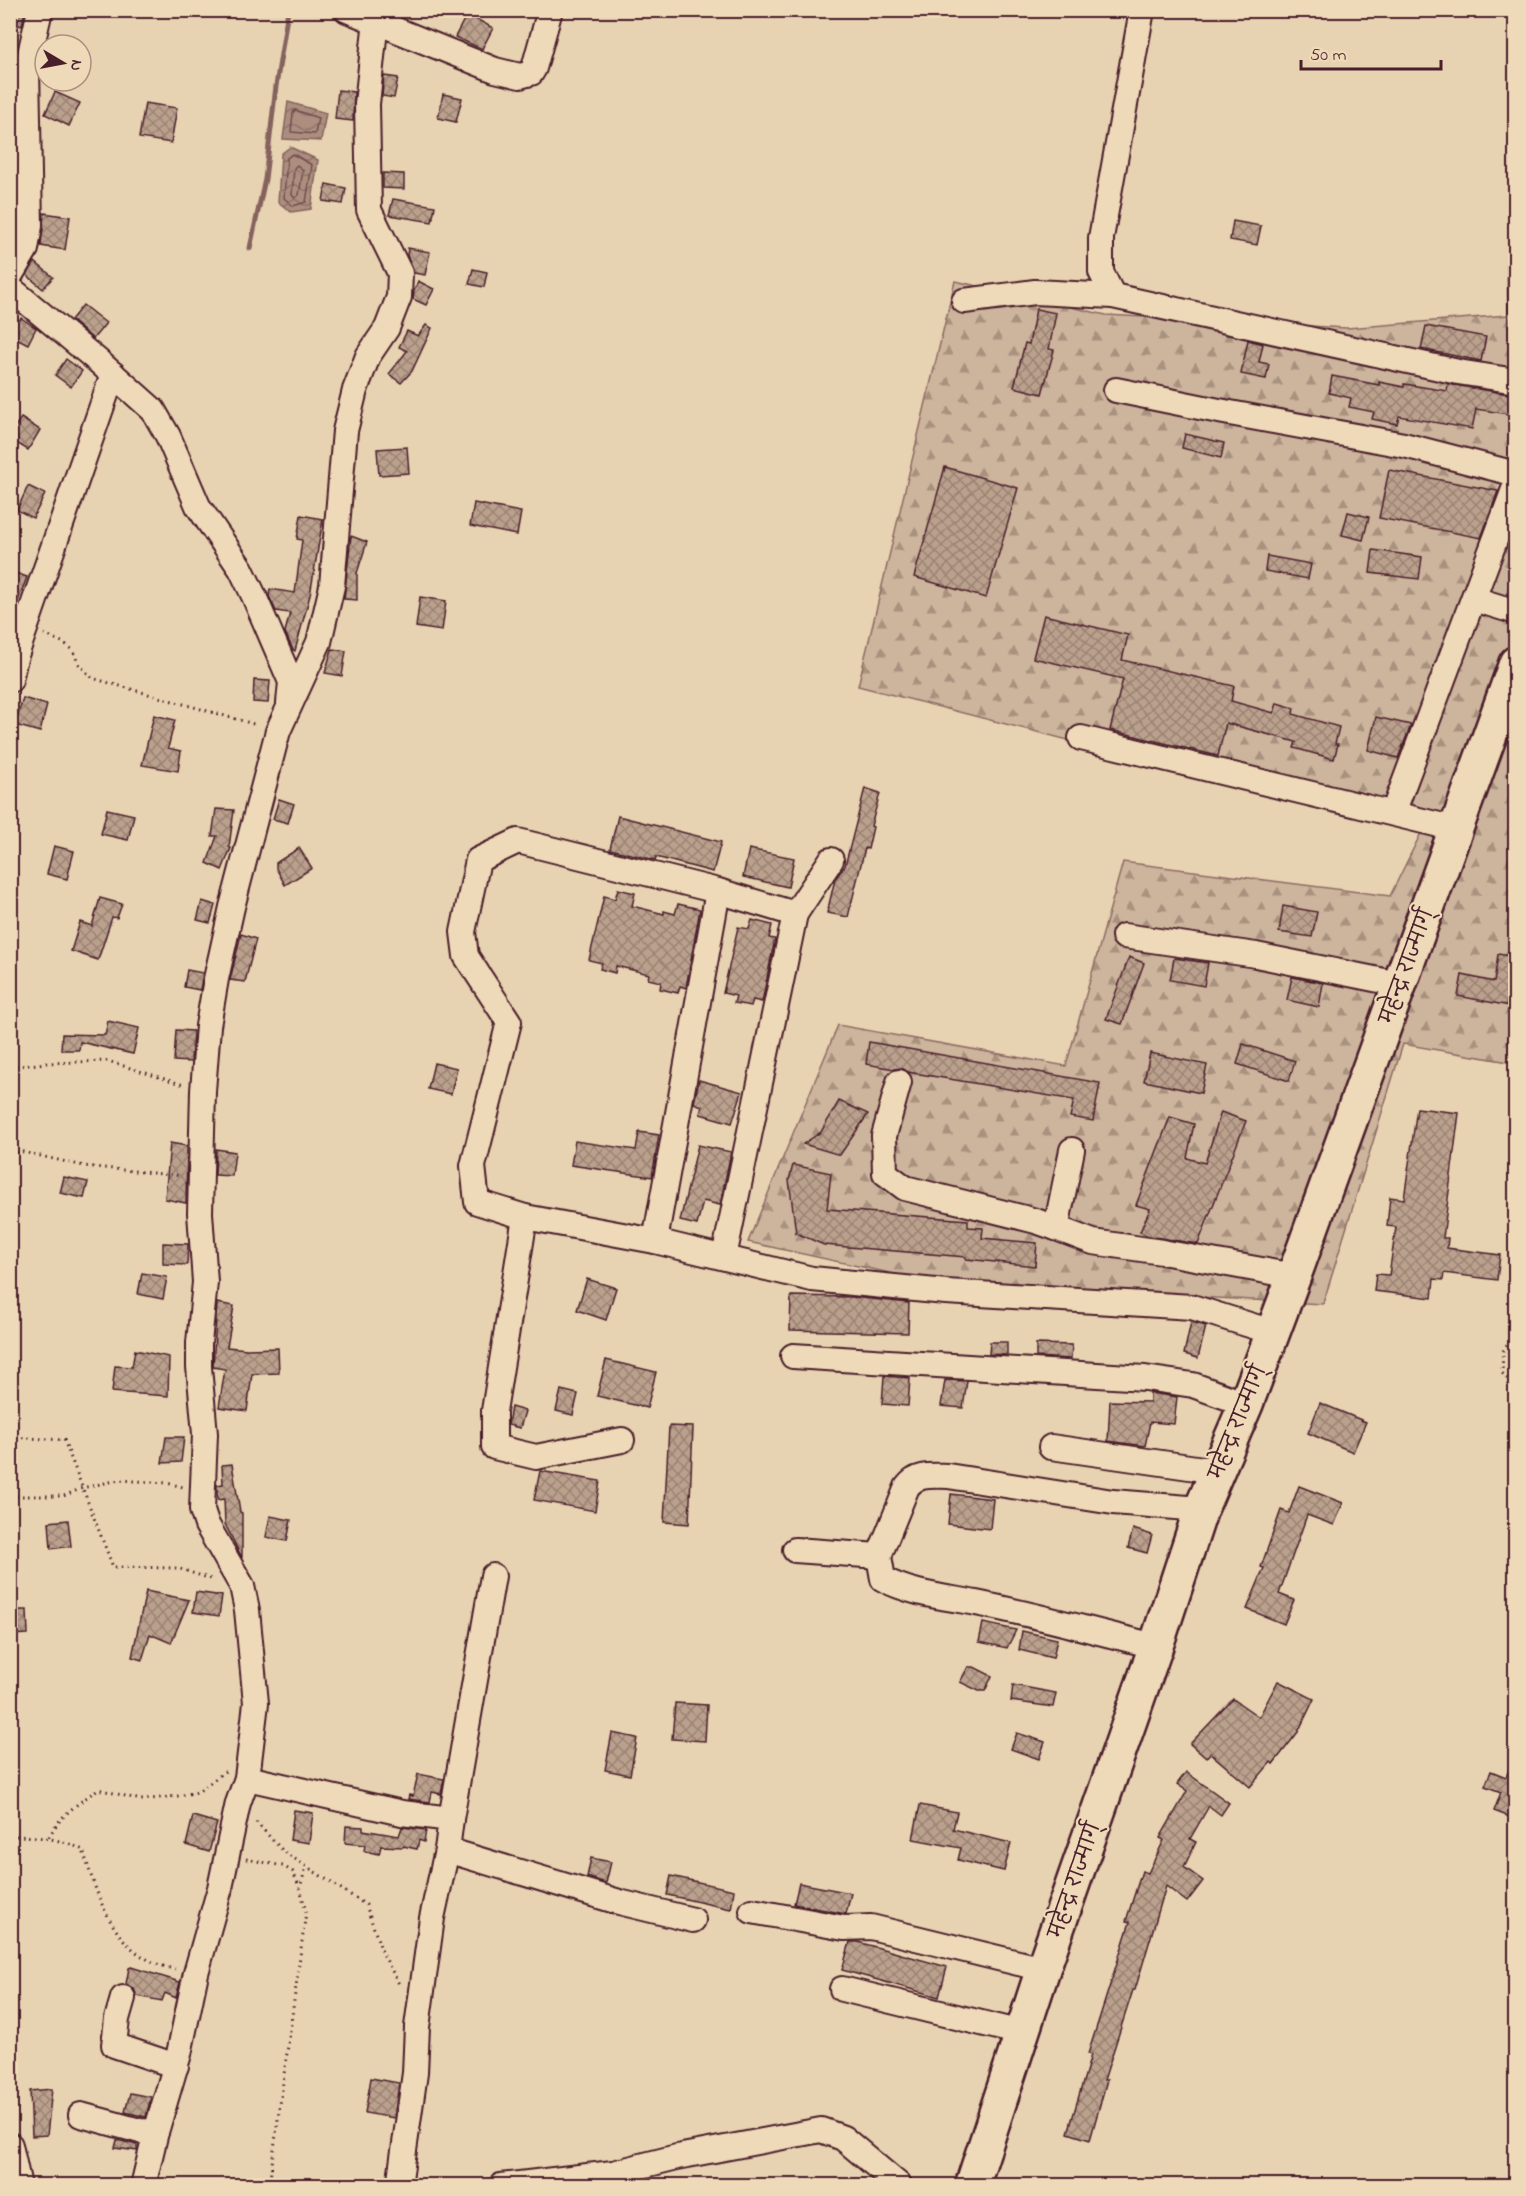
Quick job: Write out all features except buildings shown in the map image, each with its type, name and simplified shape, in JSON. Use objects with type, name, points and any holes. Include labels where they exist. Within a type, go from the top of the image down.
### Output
[{"type":"highway","name":"महेन्द्र राज्मार्ग्","points":[[972,2186],[1043,1969],[1156,1646],[1201,1509],[1246,1404],[1294,1276],[1515,663]]},
{"type":"street","points":[[10,276],[26,249],[30,226],[27,68],[40,10]]},
{"type":"street","points":[[347,10],[376,15],[456,55],[495,70],[520,76],[531,73],[534,68],[550,10]]},
{"type":"street","points":[[1113,296],[1101,272],[1101,238],[1142,10]]},
{"type":"street","points":[[143,2186],[176,2066],[196,1973],[220,1888],[238,1803],[247,1778],[256,1703],[243,1586],[207,1525],[202,1510],[206,1434],[199,1367],[205,1282],[200,1213],[203,1091],[208,1026],[216,979],[278,731],[319,642],[332,586],[345,431],[355,390],[368,356],[387,328],[399,297],[400,273],[369,210],[367,104],[376,15]]},
{"type":"street","points":[[10,288],[153,410],[168,436],[198,506],[241,569],[291,682],[288,708]]},
{"type":"street","points":[[964,301],[1035,292],[1113,296],[1458,372],[1515,381]]},
{"type":"street","points":[[10,680],[15,658],[113,375]]},
{"type":"street","points":[[1116,390],[1404,445],[1515,474]]},
{"type":"street","points":[[1393,813],[1515,484]]},
{"type":"street","points":[[1474,599],[1515,612]]},
{"type":"street","points":[[1082,738],[1456,829]]},
{"type":"street","points":[[795,914],[718,891],[518,841],[478,860],[463,932],[466,956],[510,1022],[473,1167],[477,1202],[525,1217],[655,1241],[812,1279],[946,1292],[1192,1307],[1272,1332]]},
{"type":"street","points":[[724,1257],[795,914],[831,860]]},
{"type":"street","points":[[655,1241],[718,891]]},
{"type":"street","points":[[1124,936],[1257,955],[1399,984]]},
{"type":"street","points":[[899,1082],[884,1136],[885,1173],[904,1188],[1036,1221],[1093,1242],[1294,1276]]},
{"type":"street","points":[[1056,1228],[1072,1150]]},
{"type":"street","points":[[525,1217],[494,1411],[494,1447],[536,1457],[622,1440]]},
{"type":"street","points":[[793,1356],[1145,1378],[1193,1385],[1246,1404]]},
{"type":"street","points":[[1051,1447],[1217,1471]]},
{"type":"street","points":[[1156,1646],[893,1584],[883,1579],[879,1556],[907,1487],[911,1481],[924,1476],[948,1476],[1113,1502],[1201,1509]]},
{"type":"street","points":[[795,1550],[879,1556]]},
{"type":"street","points":[[399,2186],[415,2073],[417,2027],[432,1918],[447,1850],[493,1576]]},
{"type":"street","points":[[247,1778],[402,1813],[451,1819]]},
{"type":"street","points":[[447,1850],[619,1902],[693,1920]]},
{"type":"street","points":[[752,1911],[844,1928],[871,1927],[1043,1969]]},
{"type":"street","points":[[842,1989],[1022,2033]]},
{"type":"street","points":[[123,1998],[117,2019],[114,2044],[176,2066]]},
{"type":"street","points":[[81,2115],[140,2131],[156,2132]]},
{"type":"street","points":[[501,2186],[613,2173],[677,2157],[821,2130],[843,2138],[900,2186]]},
{"type":"street","points":[[10,2145],[19,2186]]},
{"type":"path","points":[[27,624],[73,650],[78,663],[92,678],[278,731]]},
{"type":"path","points":[[10,1067],[108,1061],[203,1091]]},
{"type":"path","points":[[10,1153],[23,1152],[84,1166],[201,1178]]},
{"type":"path","points":[[1515,1329],[1503,1351],[1502,1373],[1515,1388]]},
{"type":"path","points":[[10,1437],[64,1440],[113,1567],[177,1568],[221,1582]]},
{"type":"path","points":[[10,1496],[64,1496],[82,1488],[119,1480],[167,1483],[202,1492]]},
{"type":"path","points":[[49,1838],[63,1815],[98,1789],[141,1800],[198,1792],[238,1761],[250,1748]]},
{"type":"path","points":[[238,1803],[284,1852],[366,1905],[382,1952],[406,1998],[421,2002]]},
{"type":"path","points":[[10,1836],[49,1838],[69,1843],[83,1850],[96,1890],[126,1945],[144,1959],[164,1967],[196,1973]]},
{"type":"path","points":[[228,1847],[243,1858],[283,1866],[293,1872],[306,1912],[269,2186]]},
{"type":"path","points":[[300,1888],[306,1867]]},
{"type":"green space","points":[[1515,258],[1515,1063],[1403,1044],[1323,1304],[931,1282],[748,1242],[838,1025],[1066,1066],[1123,862],[1390,896],[1422,831],[858,686],[955,281],[1106,315],[1347,328],[1508,315],[1507,263]]},
{"type":"water","points":[[288,102],[326,113],[321,141],[283,139]]},
{"type":"water","points":[[290,147],[318,160],[311,209],[291,212],[278,202],[281,154]]},
{"type":"waterway","points":[[250,248],[265,179],[288,10]]}]
